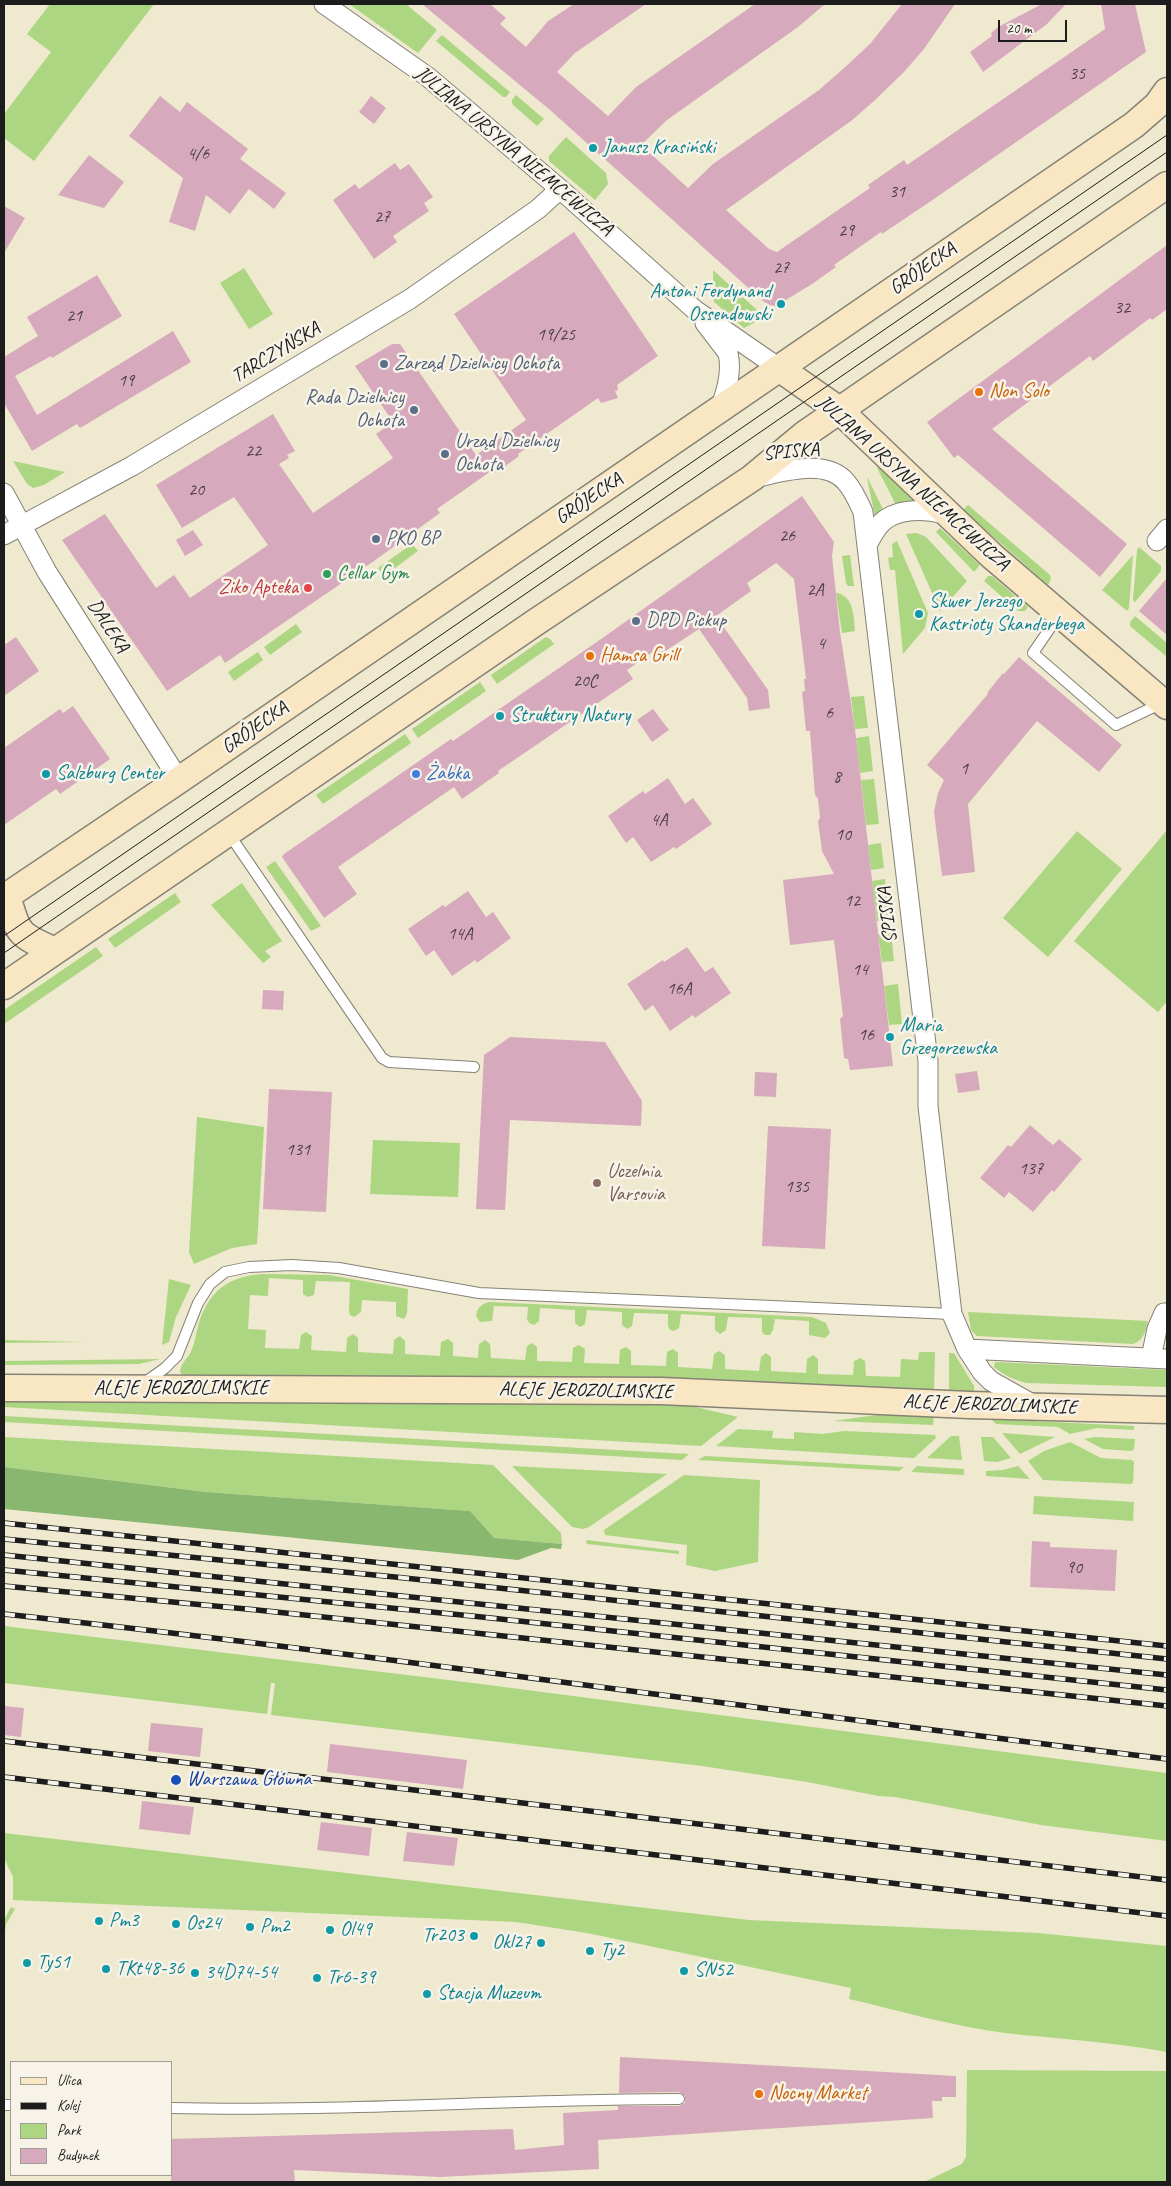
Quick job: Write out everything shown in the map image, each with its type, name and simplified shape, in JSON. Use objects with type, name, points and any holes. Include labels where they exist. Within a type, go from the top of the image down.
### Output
[{"type":"main road","name":"GRÓJECKA","points":[[6,897],[1134,125],[1157,105],[1167,90]]},
{"type":"main road","points":[[4,986],[229,834],[527,628],[752,478],[805,434],[1167,185]]},
{"type":"main road","name":"JULIANA URSYNA NIEMCEWICZA","points":[[779,368],[839,410],[992,556],[1165,704]]},
{"type":"main road","points":[[6,897],[16,927],[26,938],[55,951]]},
{"type":"main road","name":"ALEJE JEROZOLIMSKIE","points":[[4,1388],[661,1391],[1038,1407],[1167,1410]]},
{"type":"street","name":"JULIANA URSYNA NIEMCEWICZA","points":[[324,4],[428,77],[560,189],[696,310],[779,368]]},
{"type":"street","name":"TARCZYŃSKA","points":[[4,535],[104,479],[132,466],[410,299],[538,209],[560,189]]},
{"type":"street","name":"JULIANA URSYNA NIEMCEWICZA","points":[[696,310],[728,353],[729,374],[720,408]]},
{"type":"street","name":"SPISKA","points":[[752,478],[810,469],[833,472],[845,480],[855,494],[863,512],[928,1061],[928,1106],[952,1314],[966,1349],[991,1381],[1038,1407]]},
{"type":"street","name":"DALEKA","points":[[4,493],[47,572],[179,780]]},
{"type":"street","points":[[867,545],[878,527],[892,516],[906,512],[926,510],[949,515]]},
{"type":"street","points":[[966,1349],[1159,1358],[1160,1320],[1164,1313],[1167,1313]]},
{"type":"lane","points":[[1059,614],[1032,653],[1116,725],[1165,704]]},
{"type":"lane","points":[[229,834],[376,1052],[382,1058],[389,1062],[474,1067]]},
{"type":"lane","points":[[136,1389],[165,1368],[177,1356],[204,1292],[216,1279],[235,1269],[270,1265],[339,1268],[471,1292],[952,1314]]},
{"type":"lane","points":[[172,2108],[236,2110],[595,2099],[679,2099]]},
{"type":"green space","points":[[50,4],[154,4],[34,161],[4,138],[4,114],[51,52],[27,34]]},
{"type":"green space","points":[[349,4],[406,4],[437,30],[418,53]]},
{"type":"green space","points":[[442,35],[510,92],[506,97],[503,97],[436,41]]},
{"type":"green space","points":[[516,95],[544,119],[537,126],[512,104],[512,100]]},
{"type":"green space","points":[[566,137],[606,173],[608,184],[595,200],[549,161],[549,156]]},
{"type":"green space","points":[[244,268],[273,314],[249,329],[220,283]]},
{"type":"green space","points":[[713,270],[757,310],[754,323],[744,328],[714,302]]},
{"type":"green space","points":[[13,461],[65,472],[44,485],[33,488],[27,484]]},
{"type":"green space","points":[[879,466],[914,502],[896,505],[877,468]]},
{"type":"green space","points":[[867,478],[884,511],[875,517]]},
{"type":"green space","points":[[968,505],[1050,575],[1051,579],[1048,585],[963,510]]},
{"type":"green space","points":[[940,528],[980,565],[974,572],[936,532]]},
{"type":"green space","points":[[917,533],[926,537],[967,581],[940,611],[906,534]]},
{"type":"green space","points":[[897,541],[928,613],[925,628],[903,654],[895,570],[890,570],[888,558],[893,557],[892,544]]},
{"type":"green space","points":[[412,544],[418,551],[384,576],[378,568]]},
{"type":"green space","points":[[1139,547],[1161,566],[1161,571],[1135,602],[1133,600],[1137,550]]},
{"type":"green space","points":[[850,555],[854,586],[848,586],[846,583],[842,556]]},
{"type":"green space","points":[[1133,555],[1129,608],[1127,611],[1102,590]]},
{"type":"green space","points":[[988,576],[992,576],[1028,607],[1025,611],[1018,611],[984,581]]},
{"type":"green space","points":[[836,593],[842,595],[850,602],[855,631],[842,633]]},
{"type":"green space","points":[[1135,616],[1167,643],[1167,657],[1130,626],[1130,622]]},
{"type":"green space","points":[[296,624],[302,632],[270,655],[264,647]]},
{"type":"green space","points":[[546,637],[554,644],[497,684],[491,675]]},
{"type":"green space","points":[[258,652],[263,660],[234,681],[228,672]]},
{"type":"green space","points":[[480,682],[486,691],[418,738],[412,729]]},
{"type":"green space","points":[[864,696],[868,728],[855,729],[851,697]]},
{"type":"green space","points":[[405,734],[411,743],[323,804],[316,795]]},
{"type":"green space","points":[[869,736],[873,771],[860,773],[856,738]]},
{"type":"green space","points":[[874,779],[879,824],[866,825],[861,780]]},
{"type":"green space","points":[[1167,830],[1167,1001],[1158,1012],[1074,941]]},
{"type":"green space","points":[[1077,831],[1122,869],[1048,957],[1003,918]]},
{"type":"green space","points":[[881,843],[884,868],[871,870],[868,845]]},
{"type":"green space","points":[[275,861],[321,926],[311,931],[266,867]]},
{"type":"green space","points":[[885,879],[889,919],[877,921],[872,881]]},
{"type":"green space","points":[[242,883],[282,941],[265,951],[271,957],[263,963],[211,905]]},
{"type":"green space","points":[[175,893],[181,902],[115,948],[108,939]]},
{"type":"green space","points":[[891,933],[894,961],[882,962],[878,934]]},
{"type":"green space","points":[[96,947],[103,956],[4,1024],[4,1010]]},
{"type":"green space","points":[[898,984],[902,1024],[889,1025],[884,986]]},
{"type":"green space","points":[[197,1117],[264,1127],[257,1244],[232,1248],[194,1264],[189,1252]]},
{"type":"green space","points":[[373,1140],[460,1143],[458,1197],[370,1194]]},
{"type":"green space","points":[[251,1275],[329,1275],[408,1289],[407,1314],[404,1319],[396,1316],[396,1302],[362,1300],[361,1312],[354,1317],[350,1315],[349,1311],[350,1282],[316,1281],[314,1295],[308,1297],[303,1294],[303,1280],[269,1278],[268,1296],[250,1295],[248,1329],[266,1330],[265,1348],[299,1349],[301,1335],[306,1332],[312,1336],[311,1350],[346,1352],[347,1338],[353,1334],[358,1338],[358,1352],[393,1354],[394,1340],[400,1336],[405,1341],[405,1354],[440,1356],[441,1342],[448,1339],[453,1343],[453,1356],[478,1358],[479,1344],[485,1340],[490,1344],[491,1358],[525,1360],[527,1346],[532,1343],[537,1347],[537,1361],[572,1362],[573,1348],[579,1345],[585,1349],[584,1363],[619,1364],[620,1350],[626,1347],[631,1351],[631,1365],[666,1366],[667,1352],[673,1349],[678,1353],[678,1367],[712,1369],[714,1354],[719,1351],[725,1355],[725,1369],[759,1371],[761,1357],[766,1353],[771,1357],[771,1371],[806,1373],[807,1359],[813,1355],[818,1359],[818,1374],[853,1375],[854,1361],[860,1358],[865,1361],[866,1376],[900,1377],[901,1359],[918,1360],[919,1352],[935,1352],[934,1390],[670,1378],[183,1376],[180,1372],[181,1366],[191,1352],[207,1303],[221,1288],[230,1282]]},
{"type":"green space","points":[[169,1279],[191,1285],[176,1317],[169,1342],[162,1345]]},
{"type":"green space","points":[[490,1302],[812,1317],[826,1323],[830,1333],[825,1338],[809,1335],[809,1321],[775,1319],[770,1335],[765,1335],[762,1332],[762,1318],[728,1317],[726,1330],[720,1334],[715,1330],[715,1316],[681,1314],[679,1328],[674,1331],[670,1330],[668,1326],[668,1314],[634,1313],[632,1326],[627,1329],[622,1325],[622,1312],[587,1310],[585,1324],[580,1327],[575,1323],[575,1310],[540,1308],[539,1321],[534,1325],[529,1323],[527,1319],[528,1307],[494,1306],[492,1321],[480,1322],[476,1316],[477,1311],[482,1305]]},
{"type":"green space","points":[[968,1312],[1148,1321],[1142,1338],[1133,1344],[977,1336],[971,1330]]},
{"type":"green space","points":[[4,1340],[84,1342],[4,1343]]},
{"type":"green space","points":[[949,1353],[954,1353],[974,1386],[974,1392],[949,1391]]},
{"type":"green space","points":[[160,1359],[139,1364],[4,1365],[4,1361]]},
{"type":"green space","points":[[995,1362],[1167,1370],[1167,1387],[1026,1383],[1013,1379],[1001,1372],[994,1367]]},
{"type":"green space","points":[[4,1400],[683,1404],[738,1417],[701,1446],[4,1407]]},
{"type":"green space","points":[[891,1413],[934,1415],[933,1425],[833,1421]]},
{"type":"green space","points":[[4,1416],[689,1454],[682,1460],[4,1422]]},
{"type":"green space","points":[[991,1419],[1134,1426],[1134,1430],[1097,1428],[1070,1434],[1058,1427],[996,1424]]},
{"type":"green space","points":[[738,1429],[773,1431],[772,1438],[794,1439],[794,1432],[823,1434],[844,1431],[935,1435],[936,1438],[914,1458],[716,1446]]},
{"type":"green space","points":[[1002,1433],[1055,1437],[1020,1454]]},
{"type":"green space","points":[[951,1436],[959,1436],[962,1460],[927,1458]]},
{"type":"green space","points":[[4,1437],[493,1465],[561,1533],[562,1544],[493,1538],[470,1511],[206,1492],[4,1467]]},
{"type":"green space","points":[[981,1437],[993,1437],[1011,1458],[997,1462],[984,1461]]},
{"type":"green space","points":[[1095,1437],[1135,1439],[1134,1449],[1132,1451],[1103,1449],[1084,1439]]},
{"type":"green space","points":[[1070,1442],[1101,1458],[1132,1460],[1134,1462],[1133,1482],[1131,1484],[1043,1480],[1028,1461],[1044,1451]]},
{"type":"green space","points":[[705,1456],[904,1467],[899,1471],[698,1460]]},
{"type":"green space","points":[[512,1466],[667,1474],[589,1527],[583,1529],[572,1527]]},
{"type":"green space","points":[[917,1466],[964,1469],[964,1475],[911,1472]]},
{"type":"green space","points":[[1018,1466],[1030,1479],[986,1476],[986,1471],[1003,1470]]},
{"type":"green space","points":[[4,1467],[206,1492],[470,1511],[494,1538],[562,1544],[561,1549],[551,1548],[518,1560],[4,1509]]},
{"type":"green space","points":[[684,1475],[760,1480],[758,1562],[715,1571],[686,1565],[687,1545],[605,1535],[604,1530]]},
{"type":"green space","points":[[1034,1496],[1134,1502],[1133,1521],[1033,1514]]},
{"type":"green space","points":[[586,1540],[679,1551],[679,1554],[587,1544]]},
{"type":"green space","points":[[4,1626],[473,1683],[1167,1773],[1167,1841],[1041,1825],[895,1797],[879,1796],[807,1782],[702,1766],[271,1715],[275,1683],[271,1683],[267,1714],[4,1683]]},
{"type":"green space","points":[[4,1833],[749,1920],[1038,1933],[1167,1946],[1167,2052],[1106,2043],[1005,2033],[966,2026],[849,1999],[851,1988],[587,1933],[516,1922],[13,1900],[13,1877],[4,1858]]},
{"type":"green space","points":[[11,1907],[15,1909],[6,1924],[4,1940],[4,1920]]},
{"type":"green space","points":[[967,2070],[1167,2071],[1167,2182],[924,2182],[962,2164],[966,2157]]},
{"type":"building","points":[[422,4],[490,4],[506,18],[500,24],[526,47],[548,21],[574,4],[646,4],[575,53],[557,72],[608,116],[636,87],[755,4],[825,4],[798,27],[667,120],[641,145],[688,188],[713,164],[819,90],[870,44],[902,4],[955,4],[924,49],[904,72],[874,101],[851,121],[726,210],[769,249],[777,252],[870,188],[868,185],[904,160],[907,165],[1105,29],[1101,4],[1135,4],[1146,52],[934,199],[882,234],[881,232],[834,265],[836,267],[812,284],[776,306],[769,305],[763,301],[550,110]]},
{"type":"building","points":[[1042,4],[1066,4],[1047,24],[983,72],[970,52],[992,36],[991,33],[998,27]]},
{"type":"building","points":[[160,96],[180,112],[187,102],[248,149],[240,159],[286,193],[274,209],[249,189],[230,214],[206,195],[195,231],[169,222],[183,178],[129,136]]},
{"type":"building","points":[[371,96],[386,108],[374,124],[359,112]]},
{"type":"building","points":[[89,155],[124,182],[104,208],[58,195]]},
{"type":"building","points":[[395,163],[400,170],[409,164],[433,197],[424,203],[429,211],[393,236],[397,242],[374,259],[333,200],[355,184],[359,189]]},
{"type":"building","points":[[4,206],[25,218],[4,253]]},
{"type":"building","points":[[574,232],[658,356],[617,385],[618,390],[615,391],[618,398],[601,403],[598,398],[518,454],[519,456],[496,473],[494,469],[437,509],[440,513],[374,561],[225,663],[220,655],[167,691],[62,540],[105,514],[156,588],[174,575],[190,598],[268,545],[234,497],[182,528],[156,485],[273,414],[295,451],[287,455],[289,458],[279,464],[313,513],[393,458],[376,434],[393,422],[355,366],[392,344],[400,344],[476,455],[526,420],[454,314]]},
{"type":"building","points":[[1167,245],[1167,309],[1152,320],[1150,318],[1093,361],[1090,356],[992,429],[1127,544],[1100,577],[958,455],[954,458],[927,422]]},
{"type":"building","points":[[97,275],[122,316],[52,358],[51,356],[15,376],[37,415],[173,331],[191,362],[80,428],[77,424],[32,451],[4,403],[4,357],[38,336],[27,317]]},
{"type":"building","points":[[802,496],[834,542],[832,556],[840,632],[855,729],[893,1066],[850,1070],[848,1059],[844,1058],[840,1019],[843,1016],[834,940],[790,945],[783,880],[834,874],[822,851],[810,731],[806,731],[802,692],[805,691],[804,679],[806,679],[794,579],[776,563],[747,583],[751,591],[716,616],[768,690],[770,708],[749,711],[747,698],[699,629],[658,656],[654,651],[627,670],[633,679],[498,771],[499,773],[462,799],[454,787],[338,867],[357,894],[324,918],[282,857],[284,854],[604,637]]},
{"type":"building","points":[[193,530],[203,545],[185,556],[176,540]]},
{"type":"building","points":[[1167,578],[1167,635],[1139,611]]},
{"type":"building","points":[[16,637],[39,671],[4,696],[4,645]]},
{"type":"building","points":[[1019,657],[1122,745],[1099,772],[1037,721],[968,804],[975,872],[942,876],[934,812],[938,793],[944,780],[927,765],[988,694],[1003,673]]},
{"type":"building","name":"Salzburg Center","points":[[73,706],[110,759],[60,794],[56,789],[4,825],[4,748],[60,709],[63,713]]},
{"type":"building","points":[[653,709],[669,730],[652,742],[637,720]]},
{"type":"building","points":[[668,778],[685,804],[693,798],[712,824],[676,849],[674,847],[651,862],[633,837],[626,843],[608,816],[643,791],[645,794]]},
{"type":"building","points":[[468,891],[486,917],[493,912],[511,938],[477,963],[475,960],[452,976],[434,950],[426,956],[408,929],[443,905],[445,907]]},
{"type":"building","points":[[687,947],[705,972],[713,967],[731,993],[695,1018],[693,1015],[670,1031],[653,1005],[645,1011],[627,984],[663,960],[664,962]]},
{"type":"building","points":[[263,990],[284,991],[283,1010],[262,1009]]},
{"type":"building","points":[[510,1037],[605,1042],[642,1101],[641,1126],[510,1120],[505,1210],[476,1209],[484,1055]]},
{"type":"building","points":[[977,1071],[980,1090],[958,1093],[955,1074]]},
{"type":"building","points":[[755,1072],[777,1073],[776,1097],[754,1096]]},
{"type":"building","points":[[269,1089],[332,1092],[326,1212],[263,1209]]},
{"type":"building","points":[[1030,1125],[1053,1145],[1059,1139],[1082,1159],[1054,1192],[1052,1190],[1033,1212],[1009,1192],[1004,1198],[980,1178],[1008,1145],[1011,1147]]},
{"type":"building","points":[[768,1126],[831,1129],[825,1249],[762,1246]]},
{"type":"building","points":[[1032,1541],[1050,1542],[1050,1547],[1117,1550],[1115,1591],[1030,1587]]},
{"type":"building","points":[[4,1706],[24,1708],[21,1737],[4,1735]]},
{"type":"building","points":[[151,1723],[203,1728],[200,1757],[148,1751]]},
{"type":"building","points":[[330,1744],[467,1760],[463,1789],[327,1772]]},
{"type":"building","points":[[142,1801],[194,1807],[190,1835],[139,1829]]},
{"type":"building","points":[[321,1822],[372,1828],[369,1856],[317,1850]]},
{"type":"building","points":[[407,1832],[458,1838],[454,1866],[403,1861]]},
{"type":"building","points":[[620,2057],[956,2076],[956,2097],[942,2097],[942,2101],[932,2101],[933,2118],[598,2140],[599,2169],[440,2177],[294,2170],[295,2182],[171,2182],[172,2139],[513,2129],[515,2150],[564,2145],[563,2113],[618,2110],[618,2106],[679,2106],[685,2103],[685,2096],[679,2092],[619,2093]]},
{"type":"tram line","points":[[4,936],[1167,135]]},
{"type":"tram line","points":[[4,953],[1167,152]]},
{"type":"railway","points":[[4,1523],[1167,1646]]},
{"type":"railway","points":[[4,1539],[395,1577],[1167,1659]]},
{"type":"railway","points":[[4,1555],[1167,1675]]},
{"type":"railway","points":[[4,1570],[472,1616],[1167,1690]]},
{"type":"railway","points":[[4,1586],[257,1610],[1167,1706]]},
{"type":"railway","points":[[4,1614],[440,1666],[1167,1759]]},
{"type":"railway","points":[[4,1741],[1167,1880]]},
{"type":"railway","points":[[4,1777],[1167,1916]]},
{"type":"place","name":"Janusz Krasiński","points":[[593,148]]},
{"type":"place","name":"Antoni Ferdynand Ossendowski","points":[[781,304]]},
{"type":"place","name":"Zarząd Dzielnicy Ochota","points":[[384,364]]},
{"type":"place","name":"Non Solo","points":[[979,392]]},
{"type":"place","name":"Rada Dzielnicy Ochota","points":[[414,410]]},
{"type":"place","name":"Urząd Dzielnicy Ochota","points":[[445,454]]},
{"type":"place","name":"PKO BP","points":[[376,539]]},
{"type":"place","name":"Cellar Gym","points":[[327,574]]},
{"type":"place","name":"Ziko Apteka","points":[[308,588]]},
{"type":"place","name":"Skwer Jerzego Kastrioty Skanderbega","points":[[919,614]]},
{"type":"place","name":"DPD Pickup","points":[[636,621]]},
{"type":"place","name":"Hamsa Grill","points":[[590,656]]},
{"type":"place","name":"Struktury Natury","points":[[500,716]]},
{"type":"place","name":"Salzburg Center","points":[[46,774]]},
{"type":"place","name":"Żabka","points":[[416,774]]},
{"type":"place","name":"Maria Grzegorzewska","points":[[890,1037]]},
{"type":"place","name":"Uczelnia Varsovia","points":[[597,1183]]},
{"type":"place","name":"Warszawa Główna","points":[[176,1780]]},
{"type":"place","name":"Pm3","points":[[99,1921]]},
{"type":"place","name":"Os24","points":[[176,1924]]},
{"type":"place","name":"Pm2","points":[[250,1927]]},
{"type":"place","name":"Ol49","points":[[330,1930]]},
{"type":"place","name":"Tr203","points":[[474,1936]]},
{"type":"place","name":"Okl27","points":[[541,1943]]},
{"type":"place","name":"Ty2","points":[[590,1951]]},
{"type":"place","name":"Ty51","points":[[27,1963]]},
{"type":"place","name":"TKt48-36","points":[[106,1969]]},
{"type":"place","name":"SN52","points":[[684,1971]]},
{"type":"place","name":"34D74-54","points":[[195,1973]]},
{"type":"place","name":"Tr6-39","points":[[317,1978]]},
{"type":"place","name":"Stacja Muzeum","points":[[427,1994]]},
{"type":"place","name":"Nocny Market","points":[[759,2094]]}]
